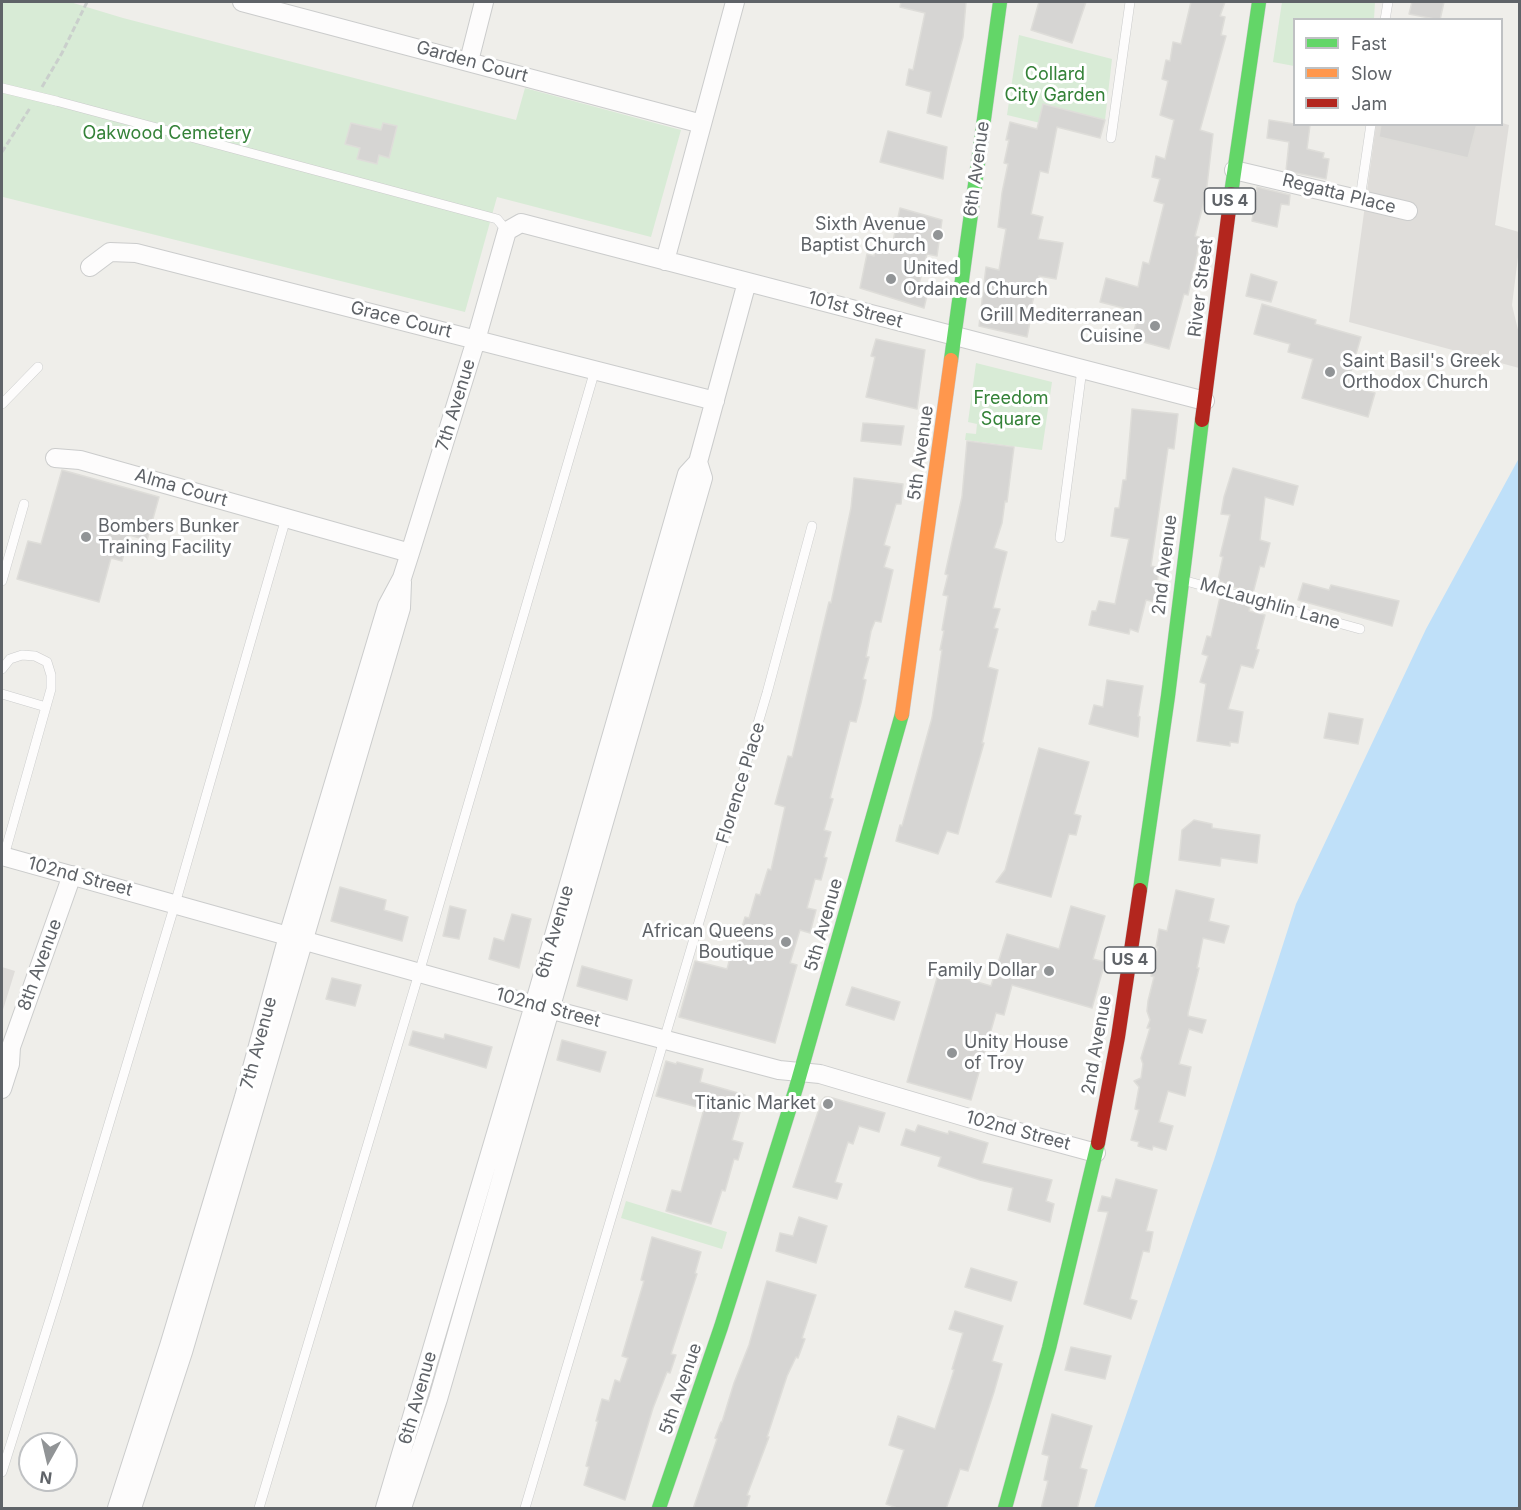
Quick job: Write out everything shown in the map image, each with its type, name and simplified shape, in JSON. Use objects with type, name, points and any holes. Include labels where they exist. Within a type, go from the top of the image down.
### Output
[{"type":"street","name":"Garden Court","points":[[242,2],[702,124]]},
{"type":"street","points":[[469,61],[484,2]]},
{"type":"street","points":[[665,261],[735,2]]},
{"type":"street","name":"6th Avenue","points":[[954,336],[1000,2]]},
{"type":"street","name":"River Street","points":[[1205,401],[1234,170],[1259,2]]},
{"type":"street","name":"Regatta Place","points":[[1234,170],[1408,211]]},
{"type":"street","name":"101st Street","points":[[507,231],[521,223],[1205,401]]},
{"type":"street","name":"7th Avenue","points":[[132,1509],[173,1359],[296,938],[401,608],[402,578],[507,231]]},
{"type":"street","name":"Grace Court","points":[[90,267],[110,252],[136,253],[715,401]]},
{"type":"street","name":"6th Avenue","points":[[402,1509],[410,1457],[541,1007],[687,474],[698,462],[747,282]]},
{"type":"street","name":"5th Avenue","points":[[659,1509],[721,1327],[800,1072],[904,708],[954,336]]},
{"type":"street","name":"2nd Avenue","points":[[1005,1509],[1049,1347],[1096,1153],[1132,948],[1168,696],[1205,401]]},
{"type":"street","name":"Alma Court","points":[[55,458],[80,460],[410,553]]},
{"type":"street","name":"102nd Street","points":[[3,856],[541,1007],[779,1070],[820,1074],[1096,1153]]},
{"type":"street","name":"8th Avenue","points":[[2,1089],[10,1065],[11,1047],[72,875]]},
{"type":"street","name":"7th Avenue","points":[[117,1509],[173,1359]]},
{"type":"street","name":"6th Avenue","points":[[385,1509],[410,1457]]},
{"type":"lane","points":[[1111,138],[1130,2]]},
{"type":"lane","points":[[1385,18],[1388,2]]},
{"type":"lane","points":[[2,88],[56,100],[497,219],[507,231]]},
{"type":"lane","points":[[1360,199],[1371,126]]},
{"type":"lane","points":[[2,404],[38,367]]},
{"type":"lane","points":[[1060,538],[1082,369]]},
{"type":"lane","points":[[259,1509],[595,370]]},
{"type":"lane","points":[[2,581],[24,504]]},
{"type":"lane","points":[[2,1472],[60,1289],[175,904],[286,518]]},
{"type":"lane","name":"Florence Place","points":[[525,1509],[767,693],[812,526]]},
{"type":"lane","name":"McLaughlin Lane","points":[[1181,579],[1360,629]]},
{"type":"lane","points":[[2,669],[10,659],[22,655],[35,656],[47,662],[51,675],[51,689],[3,856]]},
{"type":"lane","points":[[2,694],[46,706]]},
{"type":"path","points":[[39,92],[62,53],[87,2]]},
{"type":"path","points":[[2,152],[33,102]]},
{"type":"shaded area","points":[[1509,125],[1495,225],[1519,232],[1512,305],[1519,334],[1519,368],[1349,322],[1376,126]]},
{"type":"shaded area","points":[[2,967],[15,971],[2,1013]]},
{"type":"green space","name":"Oakwood Cemetery","points":[[2,2],[70,2],[123,18],[516,120],[525,88],[681,130],[651,237],[497,197],[465,312],[3,197],[2,201]]},
{"type":"green space","points":[[1282,2],[1375,2],[1374,18],[1293,18],[1293,66],[1273,62]]},
{"type":"green space","name":"Collard City Garden","points":[[1019,35],[1112,59],[1105,120],[1085,115],[1078,132],[1007,115]]},
{"type":"green space","name":"Freedom Square","points":[[976,363],[1052,382],[1042,450],[965,440],[966,433],[976,434],[977,424],[968,422]]},
{"type":"green space","points":[[626,1201],[727,1232],[722,1249],[621,1218]]},
{"type":"water","points":[[1519,458],[1519,1508],[1094,1508],[1214,1160],[1296,904],[1426,629]]},
{"type":"building","points":[[901,2],[966,2],[963,37],[941,117],[927,113],[931,92],[906,85],[909,69],[913,70],[925,13],[900,7]]},
{"type":"building","points":[[1039,2],[1086,2],[1072,43],[1031,30]]},
{"type":"building","points":[[1191,2],[1225,2],[1220,16],[1225,17],[1221,35],[1226,36],[1200,130],[1213,134],[1206,194],[1195,236],[1199,237],[1197,255],[1188,295],[1184,294],[1169,349],[1132,339],[1139,312],[1100,302],[1106,278],[1138,287],[1143,262],[1149,264],[1164,204],[1154,201],[1160,179],[1152,177],[1156,156],[1165,159],[1174,120],[1160,115],[1168,81],[1162,79],[1166,60],[1170,61],[1173,42],[1181,44]]},
{"type":"building","points":[[1412,2],[1444,2],[1440,18],[1409,14]]},
{"type":"building","points":[[1043,104],[1105,120],[1100,138],[1057,127],[1048,173],[1040,171],[1031,214],[1043,217],[1038,239],[1063,243],[1056,279],[1039,276],[1029,316],[1031,317],[1027,337],[979,326],[986,267],[999,270],[1006,229],[998,227],[1008,164],[1004,163],[1010,122],[1037,129]]},
{"type":"building","points":[[1269,120],[1293,124],[1293,126],[1310,126],[1307,149],[1324,153],[1323,158],[1329,159],[1326,179],[1286,171],[1289,142],[1267,138]]},
{"type":"building","points":[[351,123],[381,130],[383,123],[397,126],[389,158],[379,155],[377,164],[357,159],[360,148],[345,144]]},
{"type":"building","points":[[1381,126],[1476,126],[1468,158],[1379,137]]},
{"type":"building","points":[[888,131],[947,147],[943,179],[880,162]]},
{"type":"building","points":[[1257,187],[1290,195],[1289,205],[1281,204],[1277,227],[1252,221]]},
{"type":"building","points":[[900,208],[942,220],[937,256],[927,254],[918,288],[928,291],[924,308],[860,288],[867,254],[874,256],[875,248],[891,251]]},
{"type":"building","points":[[1251,274],[1277,282],[1271,302],[1246,296]]},
{"type":"building","name":"Saint Basil's Greek Orthodox Church","points":[[1262,304],[1316,320],[1315,324],[1361,337],[1347,385],[1375,393],[1368,417],[1302,398],[1313,359],[1288,352],[1290,344],[1254,334]]},
{"type":"building","points":[[876,339],[925,350],[917,409],[866,397],[875,357],[871,356]]},
{"type":"building","points":[[1132,409],[1178,414],[1174,449],[1168,448],[1151,566],[1159,568],[1155,602],[1146,600],[1138,632],[1130,629],[1129,634],[1089,625],[1092,611],[1096,611],[1099,601],[1115,604],[1129,539],[1111,536],[1115,508],[1119,508],[1123,480],[1126,480]]},
{"type":"building","points":[[863,423],[904,426],[901,445],[861,441]]},
{"type":"building","points":[[967,441],[1014,447],[1007,502],[1005,501],[1002,523],[994,548],[1007,552],[993,608],[1000,609],[994,628],[998,629],[988,667],[998,670],[982,743],[984,743],[958,834],[947,831],[938,854],[896,841],[932,718],[948,596],[943,595],[948,575],[945,574],[962,497]]},
{"type":"building","points":[[1233,468],[1298,486],[1293,505],[1265,497],[1260,540],[1270,543],[1264,567],[1260,566],[1253,593],[1223,584],[1218,580],[1223,557],[1220,556],[1230,515],[1221,514]]},
{"type":"building","name":"Bombers Bunker Training Facility","points":[[62,470],[159,497],[147,540],[129,535],[122,561],[111,558],[99,602],[17,579],[28,541],[41,544]]},
{"type":"building","points":[[854,478],[903,484],[901,504],[896,504],[884,545],[890,547],[884,567],[893,570],[881,622],[875,621],[871,631],[861,703],[856,722],[850,721],[830,798],[833,799],[824,830],[831,832],[824,857],[827,858],[821,880],[815,879],[807,908],[816,910],[810,933],[800,930],[790,963],[797,965],[775,1043],[679,1017],[695,961],[727,969],[745,917],[749,918],[756,894],[760,895],[768,869],[771,870],[785,807],[775,804],[788,756],[792,757],[829,602],[831,603],[851,508]]},
{"type":"building","points":[[1303,583],[1329,590],[1331,585],[1399,601],[1392,626],[1298,600]]},
{"type":"building","points":[[1220,597],[1250,606],[1249,611],[1265,615],[1256,649],[1259,650],[1253,668],[1241,665],[1228,709],[1243,712],[1238,743],[1230,742],[1230,746],[1197,741],[1206,684],[1200,682],[1208,656],[1202,654],[1207,636],[1211,637]]},
{"type":"building","points":[[1107,680],[1143,686],[1138,716],[1140,717],[1138,737],[1089,724],[1094,705],[1103,707]]},
{"type":"building","points":[[1329,713],[1363,719],[1358,744],[1324,738]]},
{"type":"building","points":[[1039,748],[1089,762],[1074,814],[1081,816],[1076,835],[1069,834],[1051,897],[996,882],[1005,870]]},
{"type":"building","points":[[1194,820],[1212,824],[1212,828],[1260,835],[1257,863],[1221,858],[1220,866],[1179,860],[1182,830]]},
{"type":"building","points":[[340,887],[386,900],[384,910],[408,917],[402,941],[331,921]]},
{"type":"building","points":[[1176,890],[1214,899],[1209,921],[1229,926],[1224,943],[1203,938],[1188,1016],[1206,1020],[1202,1033],[1189,1029],[1179,1064],[1191,1067],[1185,1096],[1168,1091],[1159,1122],[1173,1126],[1166,1150],[1153,1146],[1152,1150],[1138,1146],[1139,1142],[1131,1140],[1139,1110],[1135,1109],[1139,1087],[1134,1081],[1141,1078],[1143,1064],[1141,1058],[1150,1028],[1147,1028],[1150,1020],[1147,1011],[1154,977],[1151,976],[1158,947],[1156,947],[1159,929],[1167,931]]},
{"type":"building","points":[[450,906],[466,910],[459,939],[443,936]]},
{"type":"building","points":[[1071,906],[1105,916],[1093,959],[1105,962],[1092,1008],[1012,985],[1004,1015],[996,1013],[971,1100],[907,1082],[939,971],[991,986],[1007,934],[1059,949]]},
{"type":"building","points":[[512,914],[531,919],[519,968],[489,959],[494,938],[504,941]]},
{"type":"building","points":[[582,966],[632,980],[627,1000],[577,986]]},
{"type":"building","points":[[332,978],[361,985],[355,1006],[326,999]]},
{"type":"building","points":[[852,987],[900,1002],[894,1020],[846,1005]]},
{"type":"building","points":[[413,1031],[444,1039],[445,1034],[492,1047],[486,1068],[409,1045]]},
{"type":"building","points":[[562,1040],[606,1052],[600,1072],[557,1060]]},
{"type":"building","points":[[666,1061],[703,1069],[700,1082],[745,1095],[732,1140],[743,1143],[738,1160],[734,1159],[725,1191],[722,1190],[711,1224],[666,1211],[672,1190],[681,1192],[704,1109],[656,1096]]},
{"type":"building","points":[[825,1097],[885,1113],[879,1132],[859,1126],[853,1144],[848,1142],[835,1182],[842,1184],[837,1199],[793,1187],[822,1100]]},
{"type":"building","points":[[918,1125],[948,1134],[949,1131],[988,1143],[982,1163],[1052,1180],[1046,1201],[1054,1204],[1050,1222],[1008,1210],[1013,1188],[938,1166],[941,1157],[901,1145],[906,1129],[915,1132]]},
{"type":"building","points":[[1116,1179],[1157,1190],[1146,1231],[1153,1232],[1149,1252],[1143,1251],[1130,1299],[1137,1301],[1131,1319],[1084,1304],[1108,1212],[1098,1211],[1102,1196],[1111,1198]]},
{"type":"building","points":[[799,1217],[827,1226],[816,1263],[776,1251],[780,1233],[793,1236]]},
{"type":"building","points":[[652,1237],[701,1252],[695,1273],[697,1274],[671,1354],[676,1355],[653,1408],[625,1500],[584,1485],[589,1467],[586,1466],[602,1399],[609,1401],[615,1380],[620,1382],[628,1358],[622,1356],[644,1281],[641,1280]]},
{"type":"building","points":[[971,1268],[1017,1282],[1011,1301],[965,1287]]},
{"type":"building","points":[[767,1281],[816,1295],[802,1338],[805,1339],[798,1358],[796,1357],[787,1376],[767,1437],[769,1437],[747,1495],[750,1496],[746,1509],[693,1509],[717,1439],[715,1438],[749,1345]]},
{"type":"building","points":[[955,1311],[1003,1326],[992,1361],[1002,1364],[968,1471],[960,1469],[946,1509],[900,1509],[886,1504],[904,1450],[889,1445],[898,1416],[935,1429],[963,1333],[949,1329]]},
{"type":"building","points":[[1071,1347],[1111,1356],[1105,1379],[1065,1370]]},
{"type":"building","points":[[1052,1414],[1092,1426],[1080,1468],[1087,1470],[1077,1509],[1041,1509],[1048,1481],[1044,1480],[1049,1456],[1042,1454]]},
{"type":"traffic: fast","points":[[951,360],[1000,2]]},
{"type":"traffic: fast","points":[[1231,194],[1259,2]]},
{"type":"traffic: fast","points":[[1140,890],[1168,696],[1202,420]]},
{"type":"traffic: fast","points":[[659,1508],[721,1327],[796,1088],[902,714]]},
{"type":"traffic: fast","points":[[1005,1508],[1049,1348],[1098,1143]]},
{"type":"traffic: slow","points":[[902,714],[951,360]]},
{"type":"traffic: jam","points":[[1202,420],[1231,194]]},
{"type":"traffic: jam","points":[[1098,1143],[1118,1037],[1140,890]]},
{"type":"place","name":"Sixth Avenue Baptist Church","points":[[938,235]]},
{"type":"place","name":"United Ordained Church","points":[[891,279]]},
{"type":"place","name":"Grill Mediterranean Cuisine","points":[[1155,326]]},
{"type":"place","name":"Saint Basil's Greek Orthodox Church","points":[[1330,372]]},
{"type":"place","name":"Bombers Bunker Training Facility","points":[[86,537]]},
{"type":"place","name":"African Queens Boutique","points":[[786,942]]},
{"type":"place","name":"Family Dollar","points":[[1049,971]]},
{"type":"place","name":"Unity House of Troy","points":[[952,1053]]},
{"type":"place","name":"Titanic Market","points":[[828,1104]]}]
